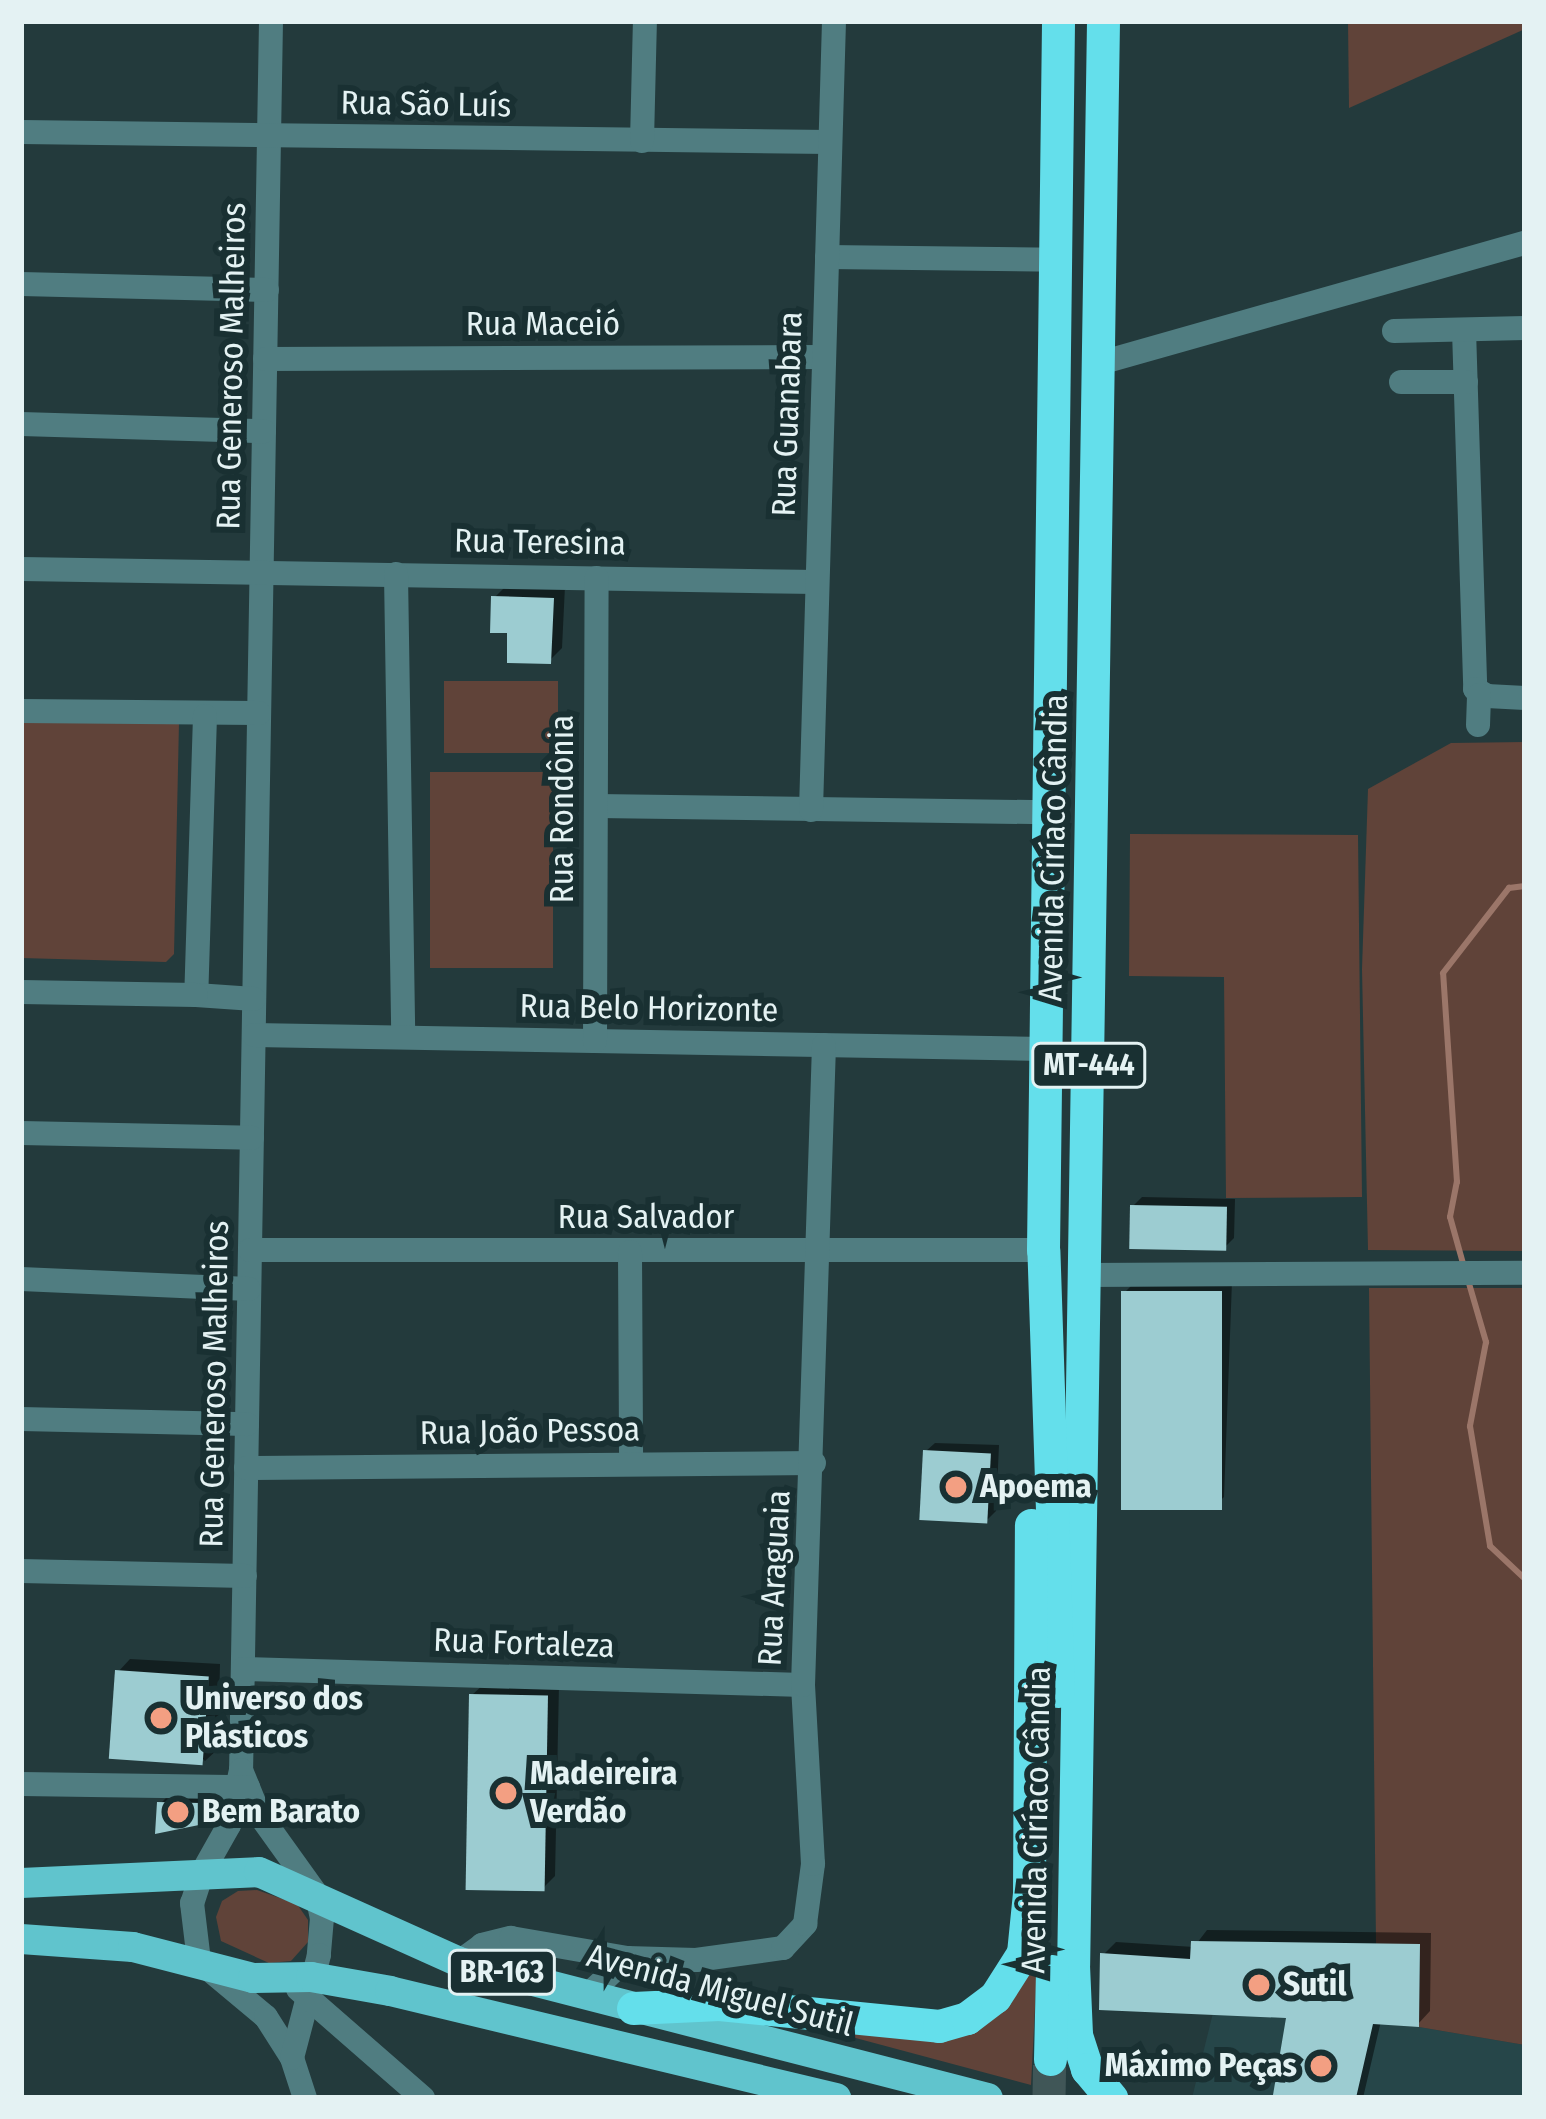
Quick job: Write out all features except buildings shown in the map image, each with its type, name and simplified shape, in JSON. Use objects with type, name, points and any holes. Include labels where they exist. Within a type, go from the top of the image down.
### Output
[{"type":"highway","name":"Avenida Ciríaco Cândia","points":[[1044,1296],[1043,1048],[1058,21]]},
{"type":"highway","name":"Avenida Ciríaco Cândia","points":[[1103,21],[1073,2005],[1087,2069],[1111,2098]]},
{"type":"highway","name":"MT-444","points":[[633,2008],[718,2004],[939,2026],[983,2008],[1012,1976],[1023,1954],[1029,1893],[1031,1440],[1044,1296]]},
{"type":"highway","points":[[1044,1296],[1058,1691],[1050,2059]]},
{"type":"main road","name":"Avenida Miguel Sutil","points":[[21,1883],[259,1872],[458,1962],[988,2098]]},
{"type":"main road","name":"BR-163","points":[[21,1939],[94,1941],[199,1961],[253,1978],[390,1991],[836,2098]]},
{"type":"street","name":"Rua Generoso Malheiros","points":[[242,1782],[271,21]]},
{"type":"street","points":[[642,141],[645,21]]},
{"type":"street","name":"Rua Guanabara","points":[[811,810],[834,21]]},
{"type":"street","name":"Rua São Luís","points":[[21,132],[830,142]]},
{"type":"street","points":[[1100,363],[1525,243]]},
{"type":"street","points":[[827,257],[1058,260]]},
{"type":"street","points":[[21,284],[267,290]]},
{"type":"street","points":[[1394,331],[1525,328]]},
{"type":"street","points":[[1464,330],[1478,725]]},
{"type":"street","name":"Rua Maceió","points":[[265,358],[822,357]]},
{"type":"street","points":[[1401,382],[1466,382]]},
{"type":"street","points":[[21,424],[264,431]]},
{"type":"street","name":"Rua Teresina","points":[[21,569],[817,582]]},
{"type":"street","points":[[396,574],[403,1037]]},
{"type":"street","name":"Rua Rondônia","points":[[595,1041],[597,578]]},
{"type":"street","points":[[1478,694],[1525,698]]},
{"type":"street","points":[[21,711],[259,713]]},
{"type":"street","points":[[196,994],[205,716]]},
{"type":"street","points":[[596,806],[1048,812]]},
{"type":"street","points":[[21,992],[254,999]]},
{"type":"street","name":"Rua Belo Horizonte","points":[[254,1035],[1043,1048]]},
{"type":"street","name":"Rua Araguaia","points":[[458,1962],[482,1945],[511,1938],[627,1958],[696,1960],[783,1948],[805,1924],[813,1864],[803,1685],[814,1463],[824,1045]]},
{"type":"street","points":[[21,1133],[252,1138]]},
{"type":"street","name":"Rua Salvador","points":[[250,1250],[1042,1250]]},
{"type":"street","points":[[630,1252],[631,1464]]},
{"type":"street","points":[[1086,1275],[1525,1273]]},
{"type":"street","points":[[21,1279],[249,1288]]},
{"type":"street","points":[[21,1419],[247,1424]]},
{"type":"street","name":"Rua João Pessoa","points":[[246,1468],[814,1463]]},
{"type":"street","points":[[21,1570],[244,1576]]},
{"type":"street","name":"Rua Fortaleza","points":[[243,1669],[803,1685]]},
{"type":"street","points":[[21,1784],[242,1782]]},
{"type":"street","points":[[242,1782],[229,1826],[202,1873],[192,1904],[199,1961],[255,2006],[292,2058],[305,2098]]},
{"type":"street","points":[[242,1782],[274,1839],[316,1894],[322,1936],[301,1984],[292,2058]]},
{"type":"street","points":[[590,1993],[627,1958]]},
{"type":"street","points":[[301,1984],[422,2098]]},
{"type":"shaded area","points":[[1348,21],[1525,21],[1525,29],[1349,108]]},
{"type":"shaded area","points":[[444,681],[558,681],[558,753],[444,753]]},
{"type":"shaded area","points":[[21,718],[179,722],[174,954],[166,962],[21,958]]},
{"type":"shaded area","points":[[1525,742],[1525,1251],[1368,1250],[1362,969],[1368,789],[1451,743]]},
{"type":"shaded area","points":[[430,772],[553,772],[553,968],[430,968]]},
{"type":"shaded area","points":[[1130,834],[1358,835],[1362,1197],[1226,1198],[1224,977],[1129,976]]},
{"type":"shaded area","points":[[1369,1288],[1525,1288],[1525,2045],[1419,2027],[1420,1945],[1376,1945]]},
{"type":"shaded area","points":[[257,1890],[297,1904],[308,1920],[308,1942],[291,1961],[269,1963],[221,1941],[216,1917],[222,1901],[238,1891]]},
{"type":"shaded area","points":[[1038,1950],[1031,2085],[822,2029],[992,2015],[1014,1998]]},
{"type":"shaded area","points":[[1213,2013],[1419,2027],[1525,2045],[1525,2098],[1192,2098]]},
{"type":"waterway","points":[[1464,1267],[1450,1217],[1457,1182],[1443,973],[1509,888],[1525,886]]},
{"type":"waterway","points":[[1468,1280],[1486,1342],[1470,1426],[1490,1546],[1525,1579]]},
{"type":"tunnel","points":[[1049,2098],[1050,2059]]},
{"type":"place","name":"Apoema","points":[[956,1487]]},
{"type":"place","name":"Universo dos Plásticos","points":[[161,1718]]},
{"type":"place","name":"Madeireira Verdão","points":[[506,1793]]},
{"type":"place","name":"Bem Barato","points":[[178,1812]]},
{"type":"place","name":"Sutil","points":[[1259,1985]]},
{"type":"place","name":"Máximo Peças","points":[[1321,2066]]}]
